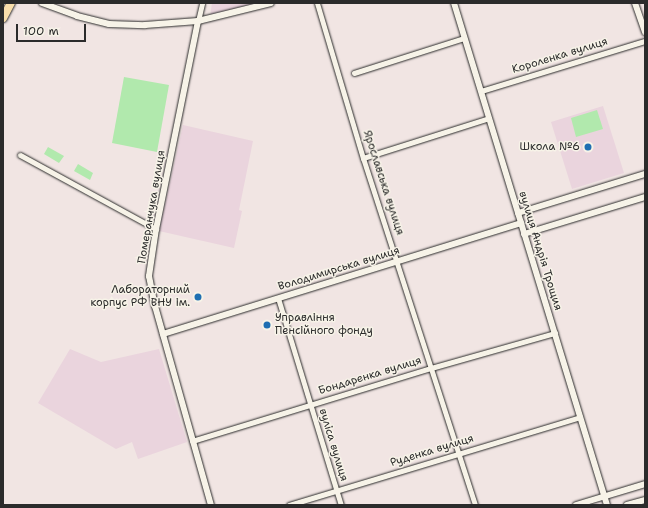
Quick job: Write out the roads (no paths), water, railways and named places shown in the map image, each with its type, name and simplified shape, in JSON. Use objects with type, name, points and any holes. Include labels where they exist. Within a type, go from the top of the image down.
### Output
[{"type":"main road","points":[[3,18],[8,5]]},
{"type":"street","points":[[42,3],[77,16],[109,24],[145,25],[198,21],[272,3]]},
{"type":"street","name":"Померанчука вулиця","points":[[202,3],[156,229],[149,276],[155,306],[211,505]]},
{"type":"street","name":"Ярославська вулиця","points":[[317,3],[364,158],[475,505]]},
{"type":"street","name":"вулиця Андрія Трощия","points":[[454,3],[607,505]]},
{"type":"street","points":[[635,3],[645,32]]},
{"type":"street","points":[[354,73],[464,38]]},
{"type":"street","name":"Короленка вулиця","points":[[481,91],[645,40]]},
{"type":"street","points":[[364,158],[489,118]]},
{"type":"street","points":[[20,155],[156,229]]},
{"type":"street","points":[[518,214],[645,174]]},
{"type":"street","points":[[524,234],[645,197]]},
{"type":"street","name":"Володимирська вулиця","points":[[163,334],[520,223]]},
{"type":"street","name":"вуліса вулиця","points":[[278,298],[341,505]]},
{"type":"street","name":"Бондаренка вулиця","points":[[192,441],[431,368],[555,333]]},
{"type":"street","name":"Руденка вулиця","points":[[289,505],[580,417]]},
{"type":"street","points":[[576,505],[645,484]]},
{"type":"street","points":[[627,505],[645,500]]},
{"type":"place","name":"Школа №6","points":[[588,147]]},
{"type":"place","name":"Лабораторний корпус РФ ВНУ ім.","points":[[198,297]]},
{"type":"place","name":"Управління Пенсійного фонду","points":[[267,325]]}]
